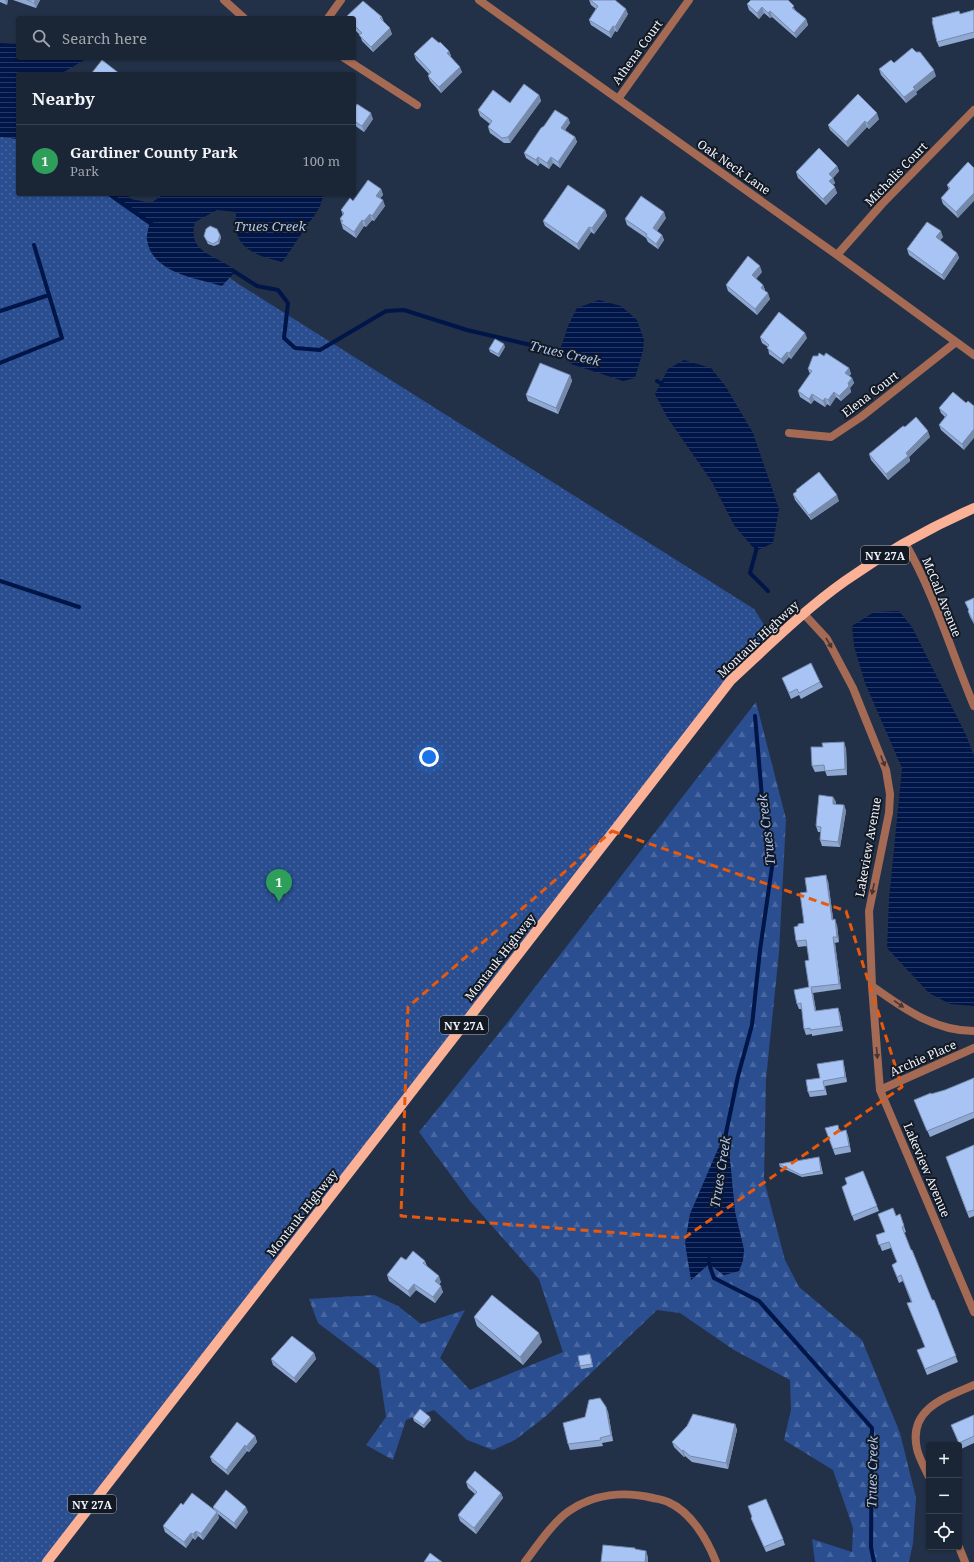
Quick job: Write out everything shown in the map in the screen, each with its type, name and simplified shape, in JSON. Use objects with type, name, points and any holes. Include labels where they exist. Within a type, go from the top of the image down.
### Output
[{"type":"main road","name":"Montauk Highway","points":[[48,1562],[731,680],[804,614],[844,582],[905,543],[974,508]]},
{"type":"street","points":[[224,0],[242,16]]},
{"type":"street","points":[[329,16],[341,0]]},
{"type":"street","name":"Oak Neck Lane","points":[[480,0],[837,255],[974,355]]},
{"type":"street","name":"Athena Court","points":[[618,99],[689,0]]},
{"type":"street","points":[[347,60],[417,105]]},
{"type":"street","name":"Michalis Court","points":[[837,255],[882,204],[974,110]]},
{"type":"street","name":"Elena Court","points":[[789,433],[831,437],[861,418],[956,342]]},
{"type":"street","name":"McCall Avenue","points":[[905,543],[928,590],[973,700]]},
{"type":"street","name":"Lakeview Avenue","points":[[804,614],[827,639],[853,688],[886,770],[890,794],[889,813],[869,911],[872,986],[880,1090],[974,1312]]},
{"type":"street","points":[[872,986],[915,1016],[956,1031],[974,1031]]},
{"type":"street","name":"Archie Place","points":[[880,1090],[974,1048]]},
{"type":"street","points":[[926,1470],[917,1449],[916,1429],[923,1414],[940,1400],[974,1385]]},
{"type":"street","points":[[526,1562],[549,1532],[568,1512],[593,1499],[616,1494],[640,1495],[668,1502],[691,1519],[712,1551],[716,1562]]},
{"type":"street","points":[[960,1550],[965,1562]]},
{"type":"highlighted area","points":[[612,831],[846,911],[902,1087],[684,1238],[401,1216],[408,1007]]},
{"type":"green space","points":[[0,119],[16,131],[16,196],[112,196],[240,285],[754,609],[774,640],[728,684],[47,1562],[0,1562]]},
{"type":"green space","points":[[756,702],[786,819],[779,952],[766,1079],[764,1180],[785,1260],[799,1287],[862,1340],[900,1433],[916,1498],[913,1543],[909,1562],[815,1562],[812,1539],[852,1552],[853,1528],[833,1470],[784,1440],[791,1410],[790,1380],[734,1350],[680,1313],[657,1310],[546,1416],[515,1440],[493,1450],[467,1440],[434,1410],[406,1420],[393,1460],[366,1445],[386,1417],[379,1369],[318,1323],[309,1299],[374,1295],[398,1306],[421,1324],[465,1310],[440,1358],[470,1390],[563,1352],[539,1279],[470,1201],[419,1132],[508,1022]],"holes":[[[727,1129],[735,1212],[744,1250],[743,1260],[739,1271],[724,1275],[709,1264],[691,1280]]]},
{"type":"water","points":[[0,43],[16,44],[16,60],[84,60],[64,72],[16,72],[16,139],[0,137]]},
{"type":"water","name":"Trues Creek","points":[[112,196],[129,196],[131,199],[151,203],[161,196],[323,196],[318,210],[282,262],[253,252],[242,244],[236,230],[236,212],[217,210],[195,222],[193,233],[195,241],[199,247],[236,271],[222,286],[188,277],[166,267],[157,260],[151,251],[147,240],[150,222]]},
{"type":"water","points":[[599,300],[621,306],[637,320],[644,340],[643,351],[635,378],[623,381],[571,364],[561,347],[568,326],[577,308]]},
{"type":"water","points":[[684,360],[711,368],[726,387],[753,433],[779,509],[773,543],[756,551],[734,525],[712,482],[667,417],[655,394],[668,369]]},
{"type":"water","points":[[899,611],[912,627],[966,735],[974,756],[974,1006],[950,1004],[929,993],[887,948],[889,899],[902,768],[865,683],[854,646],[852,626],[874,612]]},
{"type":"water","points":[[727,1128],[735,1212],[744,1250],[743,1260],[739,1271],[724,1275],[709,1264],[691,1280],[685,1243],[690,1214]]},
{"type":"building","points":[[27,0],[35,0],[34,3]]},
{"type":"building","points":[[590,0],[615,0],[626,9],[615,27],[613,26],[609,32],[589,20],[598,6]]},
{"type":"building","points":[[751,0],[788,0],[794,6],[792,8],[806,19],[794,33],[770,11],[768,13],[762,7],[757,13],[747,4]]},
{"type":"building","points":[[363,1],[382,17],[380,18],[390,28],[371,47],[359,35],[362,33],[356,27],[356,16],[347,16]]},
{"type":"building","points":[[974,10],[974,32],[937,42],[932,18],[959,11],[960,14]]},
{"type":"building","points":[[432,37],[439,43],[440,42],[449,51],[447,53],[460,67],[439,87],[428,76],[431,72],[414,54]]},
{"type":"building","points":[[912,48],[916,52],[920,52],[934,70],[913,87],[915,89],[904,97],[879,69],[891,60],[894,63]]},
{"type":"building","points":[[102,60],[117,72],[93,72]]},
{"type":"building","points":[[524,84],[539,95],[508,137],[502,138],[488,127],[492,121],[478,110],[493,90],[510,103]]},
{"type":"building","points":[[858,94],[877,113],[867,123],[865,121],[846,142],[828,125]]},
{"type":"building","points":[[357,104],[371,113],[362,126],[356,122]]},
{"type":"building","points":[[555,110],[568,118],[561,128],[575,137],[558,162],[551,157],[547,163],[538,157],[536,160],[524,153]]},
{"type":"building","points":[[819,148],[837,166],[829,174],[833,178],[829,181],[835,187],[823,199],[796,172]]},
{"type":"building","points":[[968,162],[974,168],[974,193],[956,212],[941,198],[950,188],[947,185]]},
{"type":"building","points":[[368,180],[381,189],[376,196],[383,200],[372,216],[370,214],[364,221],[362,220],[354,232],[341,223],[343,221],[340,219],[344,213],[341,210],[350,198],[353,201]]},
{"type":"building","points":[[568,185],[605,210],[592,228],[589,227],[577,244],[543,221]]},
{"type":"building","points":[[641,196],[664,212],[653,228],[662,235],[656,244],[646,236],[647,234],[625,219]]},
{"type":"building","points":[[927,222],[941,231],[936,237],[957,253],[942,275],[907,249]]},
{"type":"building","points":[[210,226],[217,229],[220,235],[218,241],[213,244],[207,241],[204,236],[206,229]]},
{"type":"building","points":[[748,256],[760,266],[752,275],[763,285],[761,288],[768,293],[755,309],[726,285]]},
{"type":"building","points":[[779,312],[805,333],[789,353],[787,352],[781,359],[767,348],[769,345],[760,337]]},
{"type":"building","points":[[495,339],[504,344],[498,354],[489,349]]},
{"type":"building","points":[[819,353],[824,356],[826,353],[849,368],[845,373],[852,378],[848,383],[849,386],[839,396],[834,392],[828,400],[825,398],[823,401],[812,394],[809,399],[798,391],[812,371],[808,369],[813,356],[818,356]]},
{"type":"building","points":[[540,363],[570,375],[556,408],[526,395]]},
{"type":"building","points":[[953,392],[966,403],[968,401],[974,406],[974,429],[962,444],[939,425],[947,415],[939,408]]},
{"type":"building","points":[[916,417],[928,431],[906,453],[908,456],[886,474],[869,454]]},
{"type":"building","points":[[819,472],[837,495],[809,515],[793,494]]},
{"type":"building","points":[[974,598],[974,623],[965,602]]},
{"type":"building","points":[[811,663],[820,682],[799,693],[797,689],[789,693],[782,678]]},
{"type":"building","points":[[844,742],[845,769],[825,771],[824,765],[812,766],[811,747],[823,747],[822,743]]},
{"type":"building","points":[[819,795],[833,797],[833,804],[844,805],[838,842],[820,840],[821,827],[816,826]]},
{"type":"building","points":[[826,875],[832,920],[835,919],[837,937],[833,937],[839,984],[811,987],[815,1011],[838,1008],[841,1026],[810,1030],[810,1028],[804,1029],[801,1003],[797,1004],[794,990],[809,987],[805,961],[809,960],[806,940],[796,941],[794,927],[798,926],[798,924],[804,923],[800,893],[807,892],[805,878]]},
{"type":"building","points":[[843,1060],[845,1077],[823,1081],[825,1090],[808,1092],[806,1080],[820,1078],[817,1064]]},
{"type":"building","points":[[974,1078],[974,1112],[927,1131],[914,1100],[931,1093],[945,1090]]},
{"type":"building","points":[[838,1125],[839,1132],[846,1130],[849,1146],[833,1149],[825,1128]]},
{"type":"building","points":[[974,1145],[974,1210],[967,1212],[946,1157]]},
{"type":"building","points":[[819,1157],[821,1171],[801,1175],[779,1164]]},
{"type":"building","points":[[863,1171],[877,1206],[852,1216],[842,1187],[847,1184],[845,1178]]},
{"type":"building","points":[[893,1208],[896,1216],[900,1214],[904,1226],[902,1227],[911,1250],[932,1300],[934,1300],[956,1356],[925,1369],[917,1350],[925,1347],[907,1303],[912,1302],[901,1275],[897,1277],[892,1265],[897,1262],[889,1242],[879,1245],[876,1235],[885,1232],[878,1214]]},
{"type":"building","points":[[413,1251],[425,1261],[423,1263],[439,1276],[435,1281],[441,1286],[433,1297],[414,1284],[408,1291],[387,1275],[401,1257],[406,1260]]},
{"type":"building","points":[[492,1295],[539,1333],[520,1357],[474,1317]]},
{"type":"building","points":[[292,1336],[314,1353],[294,1378],[271,1359]]},
{"type":"building","points":[[590,1354],[592,1364],[580,1366],[578,1356]]},
{"type":"building","points":[[600,1398],[606,1407],[611,1435],[600,1438],[601,1440],[568,1444],[563,1423],[585,1417],[589,1400]]},
{"type":"building","points":[[420,1409],[430,1417],[423,1425],[413,1418]]},
{"type":"building","points":[[693,1414],[735,1424],[726,1463],[690,1456],[672,1442],[687,1426]]},
{"type":"building","points":[[974,1415],[974,1436],[959,1442],[951,1425]]},
{"type":"building","points":[[237,1422],[255,1436],[246,1447],[245,1445],[226,1470],[210,1457]]},
{"type":"building","points":[[475,1471],[501,1493],[474,1528],[458,1515],[477,1492],[466,1482]]},
{"type":"building","points":[[226,1490],[246,1507],[234,1523],[213,1507]]},
{"type":"building","points":[[192,1493],[217,1512],[201,1534],[196,1531],[193,1534],[191,1533],[184,1542],[163,1526],[181,1503],[183,1505]]},
{"type":"building","points":[[766,1499],[783,1539],[764,1547],[751,1518],[752,1517],[748,1506]]},
{"type":"building","points":[[603,1545],[635,1548],[646,1551],[645,1562],[601,1562]]},
{"type":"building","points":[[430,1553],[442,1562],[424,1562]]},
{"type":"waterway","name":"Trues Creek","points":[[112,196],[153,225]]},
{"type":"waterway","points":[[0,363],[62,338],[34,245]]},
{"type":"waterway","name":"Trues Creek","points":[[232,270],[257,286],[278,290],[288,303],[284,338],[295,348],[320,350],[386,311],[404,310],[467,330],[569,354]]},
{"type":"waterway","points":[[0,311],[49,295]]},
{"type":"waterway","name":"Trues Creek","points":[[657,381],[664,385]]},
{"type":"waterway","name":"Trues Creek","points":[[756,546],[750,573],[768,591]]},
{"type":"waterway","points":[[0,581],[79,607]]},
{"type":"waterway","name":"Trues Creek","points":[[726,1133],[738,1076],[752,1025],[760,950],[773,860],[763,809],[755,716]]},
{"type":"waterway","name":"Trues Creek","points":[[709,1259],[709,1264],[714,1278],[759,1301],[872,1428],[871,1547],[874,1562]]},
{"type":"place","name":"Gardiner County Park","points":[[279,902]]}]
